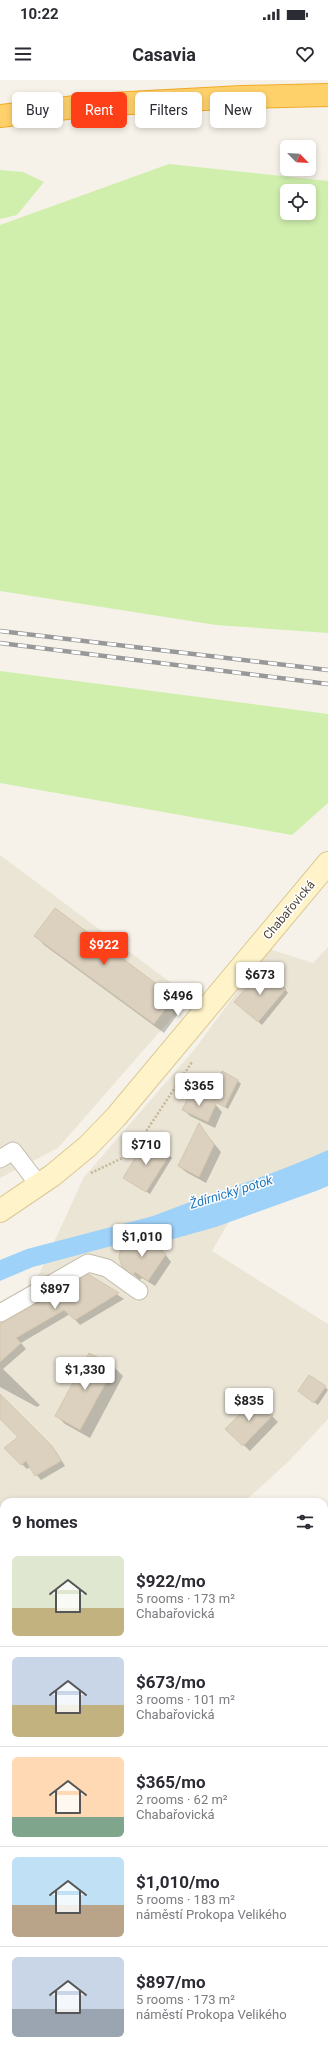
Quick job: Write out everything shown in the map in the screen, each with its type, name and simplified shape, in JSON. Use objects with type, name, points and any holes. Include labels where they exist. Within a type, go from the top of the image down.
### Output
[{"type":"highway","points":[[0,116],[92,105],[328,95]]},
{"type":"main road","name":"Chabařovická","points":[[0,1211],[39,1185],[88,1146],[116,1117],[328,863]]},
{"type":"street","points":[[0,1159],[13,1152],[39,1185]]},
{"type":"street","points":[[0,1313],[88,1263],[107,1268],[139,1291]]},
{"type":"path","points":[[85,1176],[131,1154],[158,1113]]},
{"type":"shaded area","points":[[0,855],[190,997],[58,1148],[0,1178]]},
{"type":"shaded area","points":[[328,947],[328,1150],[292,1167],[253,1180],[212,1251],[328,1324],[328,1419],[289,1461],[248,1498],[0,1498],[0,1304],[35,1283],[84,1177],[194,1050],[269,949],[313,963]]},
{"type":"green space","points":[[169,164],[328,181],[328,633],[216,625],[0,591],[0,225]]},
{"type":"green space","points":[[0,170],[23,172],[44,182],[17,215],[0,219]]},
{"type":"green space","points":[[0,671],[328,714],[328,803],[292,835],[0,783]]},
{"type":"water","name":"Ždírnický potok","points":[[328,1150],[328,1186],[316,1191],[216,1227],[166,1241],[164,1232],[33,1267],[0,1281],[0,1260],[27,1249],[153,1216],[285,1168]]},
{"type":"building","points":[[55,908],[174,997],[154,1024],[34,936]]},
{"type":"building","points":[[263,969],[286,989],[258,1022],[234,1002]]},
{"type":"building","points":[[222,1071],[238,1080],[225,1107],[207,1098]]},
{"type":"building","points":[[190,1093],[216,1104],[208,1122],[182,1110]]},
{"type":"building","points":[[199,1123],[214,1145],[199,1177],[178,1166]]},
{"type":"building","points":[[146,1140],[170,1154],[146,1192],[123,1178]]},
{"type":"building","points":[[149,1238],[160,1246],[158,1249],[166,1254],[148,1281],[135,1272],[133,1275],[122,1267],[119,1257],[121,1248]]},
{"type":"building","points":[[88,1274],[119,1293],[75,1320],[64,1310],[16,1338],[21,1343],[0,1362],[0,1323],[3,1323]]},
{"type":"building","points":[[89,1353],[115,1366],[80,1430],[55,1416]]},
{"type":"building","points":[[309,1375],[326,1386],[314,1403],[298,1391]]},
{"type":"building","points":[[0,1394],[52,1446],[61,1461],[35,1476],[26,1461],[21,1465],[4,1448],[18,1437],[0,1419]]},
{"type":"building","points":[[255,1399],[273,1415],[243,1446],[225,1429]]},
{"type":"railway","points":[[0,631],[328,670]]},
{"type":"railway","points":[[0,643],[328,684]]}]
